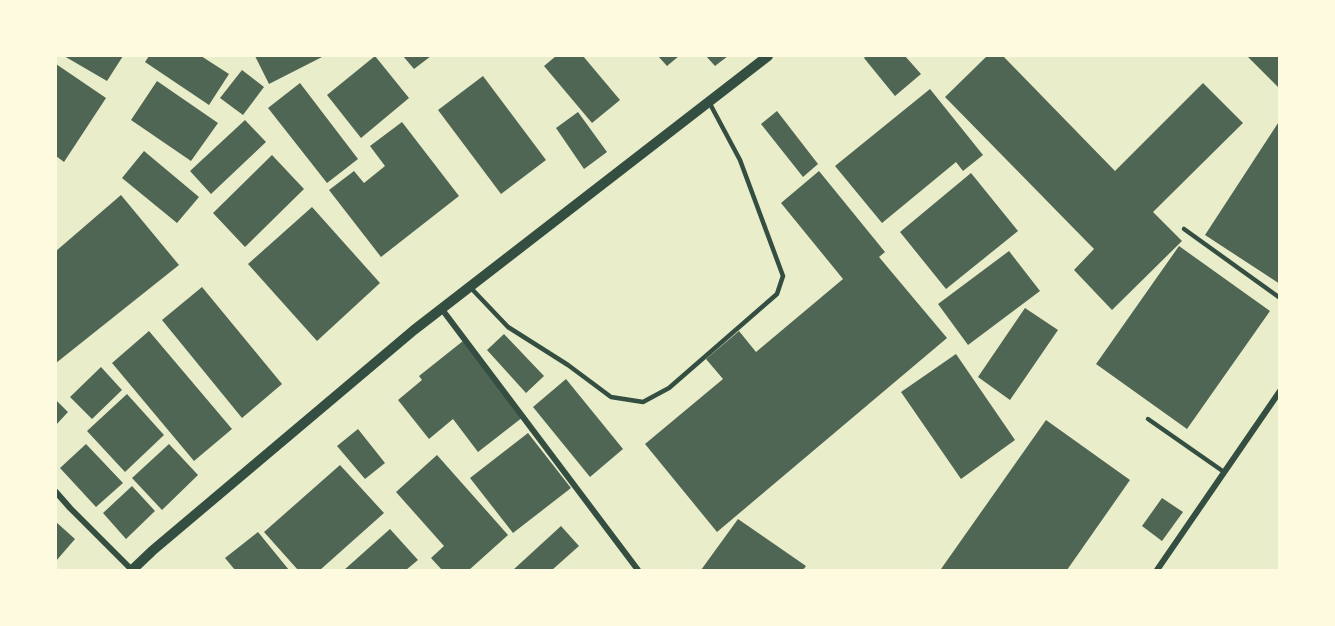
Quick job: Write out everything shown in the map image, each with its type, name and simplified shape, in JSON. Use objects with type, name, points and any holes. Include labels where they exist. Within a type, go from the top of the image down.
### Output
[{"type":"street","points":[[56,492],[132,570],[161,543],[441,308],[768,56]]},
{"type":"street","points":[[441,308],[638,570]]},
{"type":"street","points":[[1157,570],[1280,391]]},
{"type":"lane","points":[[470,287],[508,327],[568,365],[611,397],[643,402],[669,388],[777,294],[783,276],[740,160],[709,102]]},
{"type":"lane","points":[[1184,229],[1280,298]]},
{"type":"lane","points":[[1148,419],[1224,472]]},
{"type":"building","points":[[64,56],[123,56],[107,81]]},
{"type":"building","points":[[149,56],[201,56],[229,74],[209,105],[145,62]]},
{"type":"building","points":[[255,56],[324,56],[269,84]]},
{"type":"building","points":[[375,56],[409,98],[361,138],[327,95]]},
{"type":"building","points":[[403,56],[431,56],[414,69]]},
{"type":"building","points":[[556,56],[583,56],[620,100],[592,123],[544,66]]},
{"type":"building","points":[[658,56],[679,56],[667,66]]},
{"type":"building","points":[[706,56],[728,56],[715,66]]},
{"type":"building","points":[[866,56],[905,56],[921,74],[895,96],[864,58]]},
{"type":"building","points":[[987,56],[1003,56],[1115,171],[1203,83],[1243,123],[1153,212],[1182,241],[1112,310],[1074,270],[1094,249],[945,97]]},
{"type":"building","points":[[1247,56],[1280,56],[1280,89]]},
{"type":"building","points":[[56,64],[106,98],[64,162],[56,156]]},
{"type":"building","points":[[242,70],[264,87],[243,115],[220,98]]},
{"type":"building","points":[[483,76],[546,160],[501,194],[438,110]]},
{"type":"building","points":[[157,81],[218,123],[191,161],[131,120]]},
{"type":"building","points":[[300,83],[358,159],[327,183],[268,108]]},
{"type":"building","points":[[930,89],[983,155],[963,171],[956,162],[882,223],[835,166]]},
{"type":"building","points":[[777,111],[818,164],[803,177],[761,124]]},
{"type":"building","points":[[578,112],[607,152],[584,169],[556,128]]},
{"type":"building","points":[[245,120],[266,142],[211,194],[190,171]]},
{"type":"building","points":[[1280,120],[1280,284],[1205,235]]},
{"type":"building","points":[[402,122],[459,196],[381,257],[329,190],[354,171],[364,183],[385,166],[370,146]]},
{"type":"building","points":[[144,151],[199,197],[177,223],[122,178]]},
{"type":"building","points":[[272,155],[304,189],[245,247],[213,213]]},
{"type":"building","points":[[819,171],[885,252],[879,257],[947,338],[717,532],[645,444],[723,379],[706,359],[739,331],[756,352],[843,279],[781,203]]},
{"type":"building","points":[[971,173],[1018,231],[946,289],[900,232]]},
{"type":"building","points":[[121,195],[179,265],[56,363],[56,251]]},
{"type":"building","points":[[312,207],[380,283],[317,341],[248,264]]},
{"type":"building","points":[[1179,246],[1270,311],[1187,429],[1096,364]]},
{"type":"building","points":[[1009,251],[1040,291],[968,345],[938,304]]},
{"type":"building","points":[[202,287],[282,384],[242,418],[162,320]]},
{"type":"building","points":[[1025,308],[1058,330],[1010,400],[978,377]]},
{"type":"building","points":[[149,331],[232,429],[194,461],[112,363]]},
{"type":"building","points":[[504,334],[544,376],[526,393],[487,350]]},
{"type":"building","points":[[463,341],[523,417],[478,452],[453,419],[429,439],[398,400],[422,380],[419,376]]},
{"type":"building","points":[[956,354],[1015,440],[961,479],[901,392]]},
{"type":"building","points":[[101,367],[122,390],[92,419],[70,397]]},
{"type":"building","points":[[566,379],[623,449],[590,477],[533,407]]},
{"type":"building","points":[[127,394],[164,435],[125,472],[87,431]]},
{"type":"building","points":[[56,400],[68,412],[56,425]]},
{"type":"building","points":[[1046,420],[1130,480],[1067,570],[941,569]]},
{"type":"building","points":[[358,429],[385,463],[365,479],[337,446]]},
{"type":"building","points":[[528,433],[571,488],[513,533],[470,478]]},
{"type":"building","points":[[86,444],[123,483],[96,507],[60,468]]},
{"type":"building","points":[[169,444],[198,475],[162,510],[132,478]]},
{"type":"building","points":[[437,455],[508,535],[469,570],[442,570],[431,558],[444,546],[396,492]]},
{"type":"building","points":[[340,465],[384,513],[320,570],[298,570],[264,532]]},
{"type":"building","points":[[132,486],[155,511],[126,539],[103,513]]},
{"type":"building","points":[[1162,498],[1183,512],[1162,541],[1142,526]]},
{"type":"building","points":[[738,519],[806,566],[803,570],[701,570]]},
{"type":"building","points":[[56,522],[75,539],[56,561]]},
{"type":"building","points":[[561,526],[579,546],[552,570],[513,570]]},
{"type":"building","points":[[390,529],[418,560],[406,570],[344,570]]},
{"type":"building","points":[[258,532],[289,570],[235,570],[225,558]]}]
